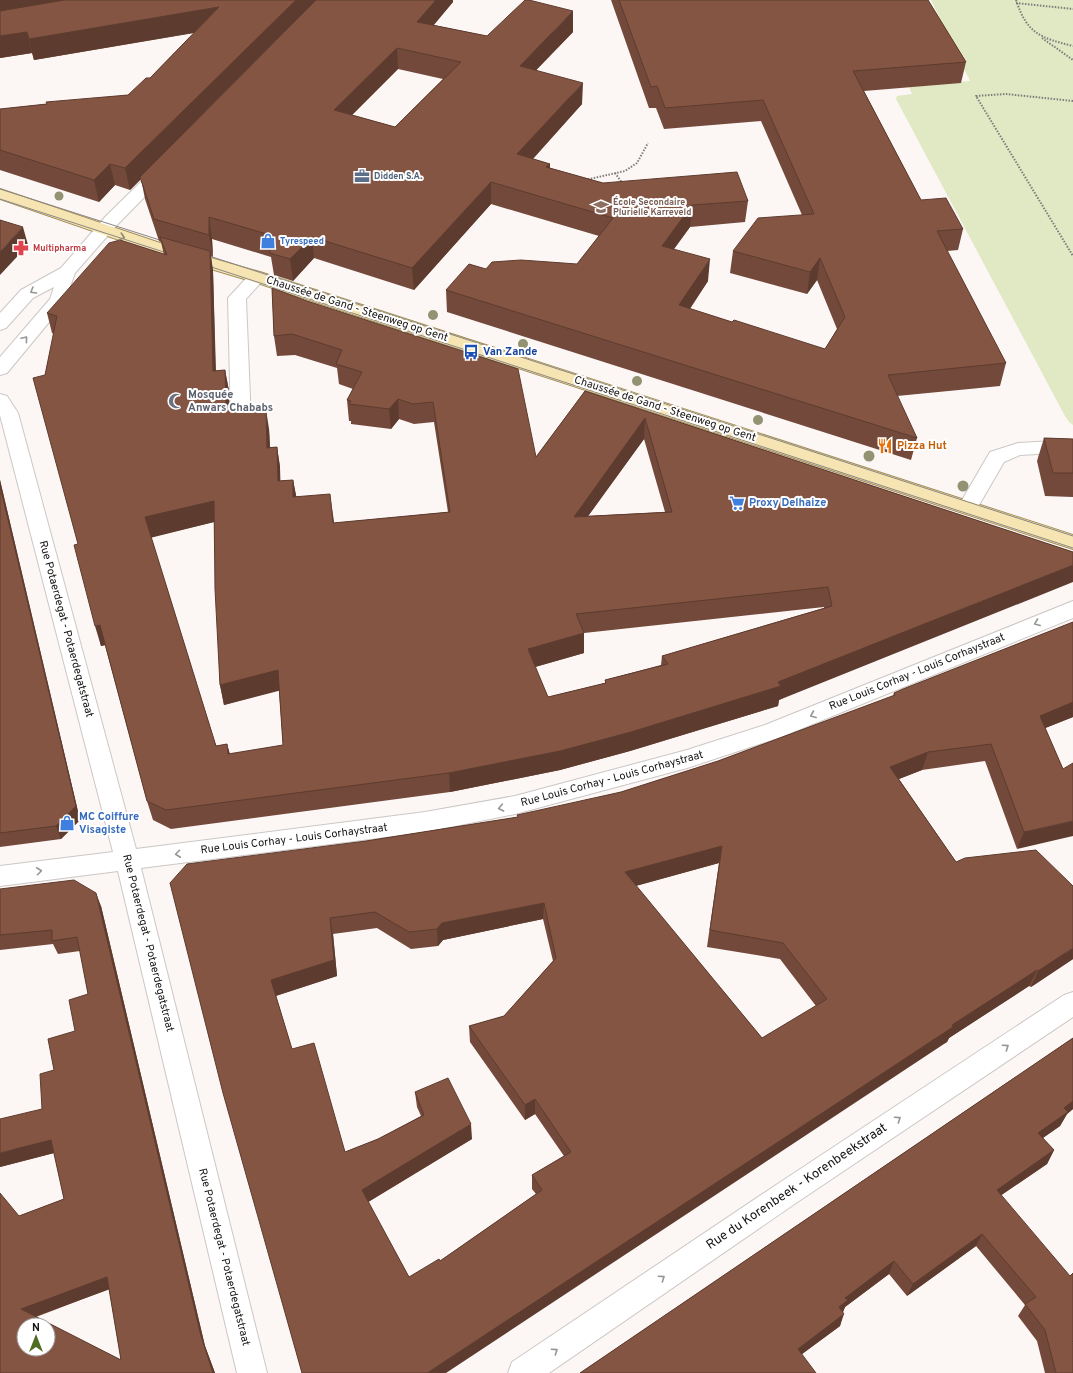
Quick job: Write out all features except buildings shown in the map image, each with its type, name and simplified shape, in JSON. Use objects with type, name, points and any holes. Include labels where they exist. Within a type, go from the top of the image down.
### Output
[{"type":"main road","name":"Chaussée de Gand - Steenweg op Gent","points":[[0,194],[72,218],[108,226],[204,264],[257,277],[1073,542]]},
{"type":"street","points":[[0,324],[27,294],[67,272],[108,226],[174,158]]},
{"type":"street","points":[[0,369],[58,300],[67,272]]},
{"type":"street","points":[[241,423],[237,298],[257,277]]},
{"type":"street","name":"Rue Potaerdegat - Potaerdegatstraat","points":[[0,400],[9,412],[127,860],[252,1373]]},
{"type":"street","points":[[968,507],[997,457],[1018,449],[1073,446]]},
{"type":"street","name":"Rue Louis Corhay - Louis Corhaystraat","points":[[0,876],[425,822],[515,805],[600,784],[687,759],[773,731],[1073,609]]},
{"type":"street","name":"Rue du Korenbeek - Korenbeekstraat","points":[[523,1373],[786,1194],[1073,1003]]},
{"type":"path","points":[[1073,9],[1016,1],[1022,20],[1041,37],[1073,60]]},
{"type":"path","points":[[1041,37],[1073,46]]},
{"type":"path","points":[[1073,102],[1006,94],[976,96],[1073,256]]},
{"type":"path","points":[[580,181],[625,171],[637,163],[648,143]]},
{"type":"path","points":[[615,173],[623,184],[621,189]]},
{"type":"green space","points":[[931,0],[1073,0],[1073,425],[1065,416],[896,99],[897,96],[912,94],[909,87],[970,81]]},
{"type":"tram line","points":[[0,189],[169,243]]},
{"type":"tram line","points":[[0,199],[173,255]]},
{"type":"tram line","points":[[200,253],[1073,536]]},
{"type":"tram line","points":[[202,264],[1073,548]]},
{"type":"place","name":"Didden S.A.","points":[[362,176]]},
{"type":"place","name":"École Secondaire Plurielle Karreveld","points":[[601,207]]},
{"type":"place","name":"Tyrespeed","points":[[268,241]]},
{"type":"place","name":"Multipharma","points":[[21,248]]},
{"type":"place","name":"Van Zande","points":[[471,352]]},
{"type":"place","name":"Mosquée Anwars Chababs","points":[[176,401]]},
{"type":"place","name":"Pizza Hut","points":[[885,446]]},
{"type":"place","name":"Proxy Delhaize","points":[[737,503]]},
{"type":"place","name":"MC Coiffure Visagiste","points":[[67,823]]}]
